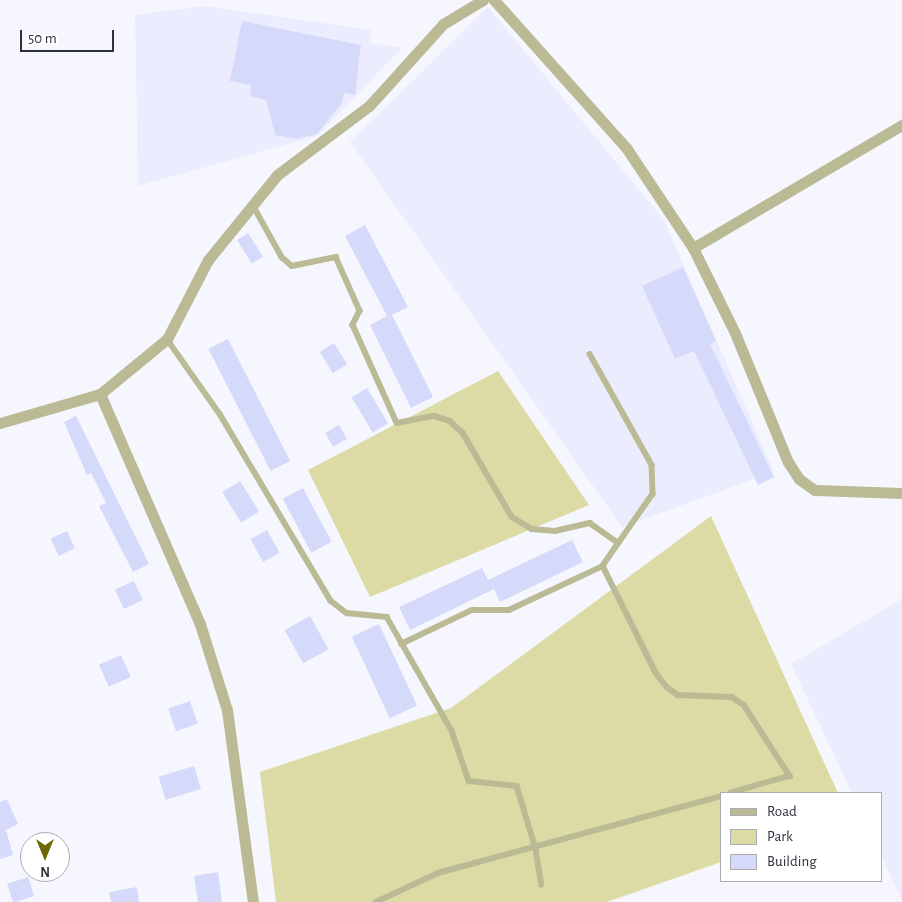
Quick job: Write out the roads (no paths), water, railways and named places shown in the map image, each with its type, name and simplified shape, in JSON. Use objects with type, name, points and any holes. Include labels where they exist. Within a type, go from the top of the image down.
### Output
[{"type":"street","points":[[0,423],[100,394],[167,340],[208,260],[277,175],[369,106],[442,24],[483,0]]},
{"type":"street","points":[[494,0],[627,149],[693,248],[735,333],[788,462],[799,479],[815,490],[902,493]]},
{"type":"street","points":[[693,248],[902,125]]},
{"type":"street","points":[[100,394],[200,624],[227,710],[253,902]]},
{"type":"lane","points":[[252,205],[282,257],[292,266],[336,257],[360,311],[353,326],[397,424],[434,416],[450,421],[463,434],[512,517],[532,529],[555,531],[590,523],[617,542]]},
{"type":"lane","points":[[167,340],[220,414],[331,601],[347,613],[387,617],[452,731],[469,781],[517,786],[536,849],[542,885]]},
{"type":"lane","points":[[401,644],[472,610],[509,610],[603,566],[617,542],[653,494],[652,465],[590,354]]},
{"type":"lane","points":[[603,566],[656,673],[668,687],[678,695],[732,697],[744,705],[790,776],[734,792]]},
{"type":"lane","points":[[376,902],[438,873],[536,849],[720,796]]}]
